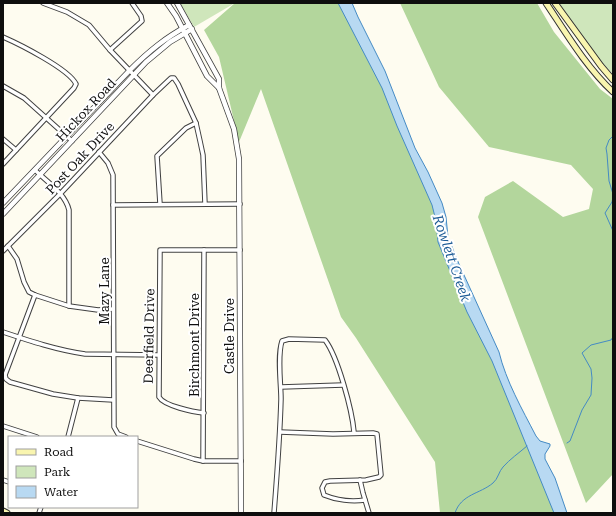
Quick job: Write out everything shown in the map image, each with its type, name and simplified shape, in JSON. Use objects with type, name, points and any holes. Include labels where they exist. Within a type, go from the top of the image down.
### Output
[{"type":"main road","points":[[546,3],[584,58],[605,85],[613,92]]},
{"type":"main road","points":[[555,3],[600,66],[613,80]]},
{"type":"main road","points":[[3,512],[7,513]]},
{"type":"street","points":[[43,3],[76,16],[92,28],[110,50],[153,95]]},
{"type":"street","points":[[110,50],[142,21],[141,16],[132,3]]},
{"type":"street","points":[[167,3],[184,31],[207,76],[219,88]]},
{"type":"street","name":"Castle Drive","points":[[177,3],[219,79],[219,88],[234,129],[239,158],[241,513]]},
{"type":"street","name":"Hickox Road","points":[[3,203],[130,70],[162,40],[191,27]]},
{"type":"street","name":"Hickox Road","points":[[3,214],[134,75],[157,52],[184,31]]},
{"type":"street","points":[[3,37],[27,48],[60,69],[75,82],[74,88],[3,164]]},
{"type":"street","name":"Post Oak Drive","points":[[3,251],[171,78],[174,78],[178,84],[196,123]]},
{"type":"street","points":[[3,86],[24,98],[72,141]]},
{"type":"street","points":[[160,204],[157,156],[186,128],[196,123],[203,155],[205,204]]},
{"type":"street","points":[[3,139],[16,150]]},
{"type":"street","name":"Mazy Lane","points":[[99,152],[108,163],[113,175],[114,427],[118,434],[123,436]]},
{"type":"street","points":[[35,170],[60,194],[68,205],[70,216],[69,306]]},
{"type":"street","points":[[114,205],[240,204]]},
{"type":"street","points":[[8,246],[17,260],[29,292],[69,306],[98,310],[113,309]]},
{"type":"street","name":"Deerfield Drive","points":[[204,250],[160,250],[158,390],[160,400],[186,410],[204,413]]},
{"type":"street","points":[[204,250],[240,250]]},
{"type":"street","name":"Birchmont Drive","points":[[203,461],[204,250]]},
{"type":"street","points":[[36,295],[5,375],[6,379],[10,382],[53,394],[78,398],[113,400]]},
{"type":"street","points":[[3,332],[72,352],[159,355]]},
{"type":"street","points":[[274,513],[280,432],[280,350],[282,341],[288,339],[325,340],[334,356],[353,420],[354,432]]},
{"type":"street","points":[[281,387],[343,385]]},
{"type":"street","points":[[68,436],[78,398]]},
{"type":"street","points":[[3,426],[34,436]]},
{"type":"street","points":[[280,432],[333,434],[354,432],[377,434],[381,475],[379,477],[376,479],[330,481],[325,482],[322,488],[324,495],[328,497],[349,500],[365,500]]},
{"type":"street","points":[[138,441],[169,452],[203,461],[241,461]]},
{"type":"street","points":[[360,480],[369,513]]},
{"type":"green space","points":[[180,3],[235,3],[194,27]]},
{"type":"green space","points":[[235,3],[341,3],[382,77],[559,513],[440,513],[435,462],[341,317],[261,89],[239,142],[219,57],[204,30]]},
{"type":"green space","points":[[400,3],[537,3],[554,32],[600,89],[613,99],[613,474],[586,503],[478,217],[485,197],[513,181],[563,217],[589,209],[593,189],[571,165],[489,147],[439,87]]},
{"type":"green space","points":[[559,3],[613,3],[613,74],[602,63]]},
{"type":"water","name":"Rowlett Creek","points":[[338,3],[352,3],[385,71],[415,148],[442,203],[446,217],[448,237],[499,352],[510,384],[536,436],[540,441],[550,444],[545,454],[545,459],[555,478],[567,513],[554,513],[492,361],[467,312],[438,242],[436,221],[432,205],[382,88]]},
{"type":"waterway","points":[[613,136],[609,140],[606,148],[609,181],[613,194]]},
{"type":"waterway","points":[[613,197],[612,202],[605,213],[613,231]]},
{"type":"waterway","points":[[567,443],[570,441],[582,410],[591,395],[591,369],[582,353],[591,345],[611,340],[613,337]]},
{"type":"waterway","points":[[455,513],[466,498],[493,483],[503,467],[527,446]]}]
